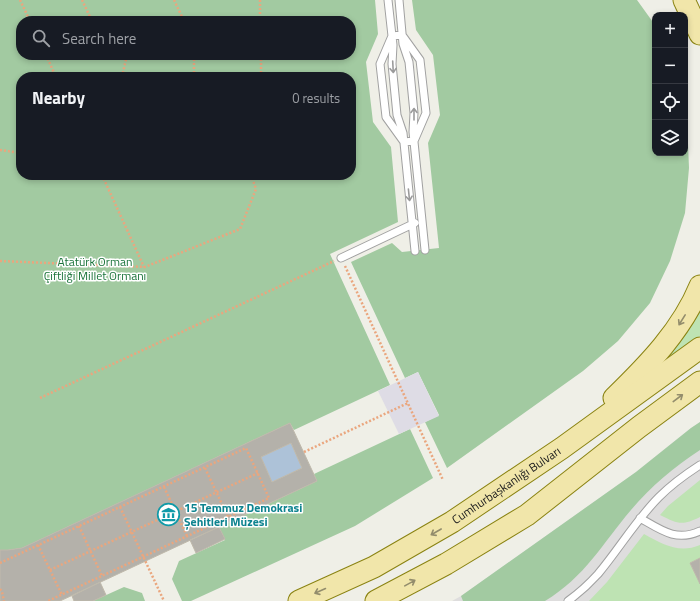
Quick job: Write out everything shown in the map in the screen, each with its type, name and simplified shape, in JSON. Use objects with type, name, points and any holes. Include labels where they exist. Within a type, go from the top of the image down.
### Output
[{"type":"main road","points":[[684,0],[700,34]]},
{"type":"main road","points":[[562,448],[653,358],[676,330],[694,300],[700,286]]},
{"type":"main road","name":"Cumhurbaşkanlığı Bulvarı","points":[[299,601],[374,567],[446,526],[562,448],[700,348]]},
{"type":"main road","points":[[527,515],[639,427],[700,382]]},
{"type":"main road","points":[[376,601],[446,564],[527,515],[579,488],[700,400]]},
{"type":"lane","points":[[388,0],[393,45],[392,64],[396,107],[404,142],[415,251]]},
{"type":"lane","points":[[399,0],[402,35],[410,69],[414,113],[413,132],[425,250]]},
{"type":"lane","points":[[392,36],[402,35]]},
{"type":"lane","points":[[402,35],[420,60],[421,67],[426,113],[414,141]]},
{"type":"lane","points":[[392,36],[380,64],[385,109],[386,117],[404,142]]},
{"type":"lane","points":[[404,142],[414,141]]},
{"type":"lane","points":[[341,258],[422,220]]},
{"type":"lane","points":[[568,601],[580,592],[598,574],[640,518],[659,497],[685,475],[700,465]]},
{"type":"lane","points":[[640,518],[673,535],[686,536],[700,531]]},
{"type":"path","points":[[20,0],[28,16]]},
{"type":"path","points":[[82,0],[90,16]]},
{"type":"path","points":[[174,0],[182,16]]},
{"type":"path","points":[[260,0],[260,16]]},
{"type":"path","points":[[48,60],[54,72]]},
{"type":"path","points":[[123,72],[126,60]]},
{"type":"path","points":[[194,60],[194,72]]},
{"type":"path","points":[[261,60],[261,72]]},
{"type":"path","points":[[0,150],[16,152]]},
{"type":"path","points":[[104,180],[145,267]]},
{"type":"path","points":[[0,261],[145,267],[240,228],[256,190],[253,180]]},
{"type":"path","points":[[40,398],[341,258],[444,480]]},
{"type":"path","points":[[304,452],[408,403]]},
{"type":"path","points":[[0,563],[246,448],[269,498],[48,601]]},
{"type":"path","points":[[205,468],[228,517]]},
{"type":"path","points":[[50,570],[258,473]]},
{"type":"path","points":[[164,487],[187,536]]},
{"type":"path","points":[[120,507],[164,601]]},
{"type":"path","points":[[79,526],[102,576]]},
{"type":"path","points":[[38,545],[62,595]]},
{"type":"path","points":[[0,589],[4,601]]},
{"type":"shaded area","points":[[418,372],[439,416],[399,434],[378,391]]},
{"type":"shaded area","points":[[700,422],[700,601],[452,601],[636,472]]},
{"type":"green space","name":"Atatürk Orman Çiftliği Millet Ormanı","points":[[0,0],[375,0],[378,34],[366,62],[373,122],[391,147],[398,222],[330,254],[390,385],[294,430],[290,423],[22,548],[0,550]]},
{"type":"green space","points":[[412,0],[637,0],[652,21],[652,156],[688,156],[688,144],[689,168],[685,213],[670,261],[650,303],[618,341],[583,371],[447,468],[425,422],[439,415],[418,372],[405,378],[351,262],[392,243],[402,252],[439,248],[428,143],[440,115],[433,55],[416,30]]},
{"type":"green space","points":[[700,307],[700,336],[639,384]]},
{"type":"green space","points":[[700,422],[700,450],[672,470],[647,493],[631,510],[582,571],[559,592],[545,601],[463,601],[461,596],[636,472]]},
{"type":"green space","points":[[410,429],[433,478],[355,526],[191,601],[182,601],[172,579],[179,561],[225,540],[219,527],[317,481],[314,474]]},
{"type":"green space","points":[[700,480],[700,517],[689,522],[680,523],[660,515],[668,506]]},
{"type":"green space","points":[[644,534],[671,547],[692,548],[700,545],[700,558],[690,563],[700,584],[700,601],[589,601],[607,582]]},
{"type":"green space","points":[[124,587],[142,593],[145,601],[93,601]]},
{"type":"water","points":[[291,443],[302,468],[272,482],[261,457]]},
{"type":"building","name":"15 Temmuz Demokrasi Şehitleri Müzesi","points":[[290,423],[317,481],[60,601],[0,601],[0,550],[22,548]],"holes":[[[291,443],[302,468],[272,482],[261,457]]]},
{"type":"building","points":[[219,527],[225,539],[196,553],[190,540]]},
{"type":"building","points":[[700,558],[700,584],[690,563]]},
{"type":"building","points":[[100,582],[106,595],[93,601],[74,601],[72,596]]},
{"type":"place","name":"15 Temmuz Demokrasi Şehitleri Müzesi","points":[[169,515]]}]
